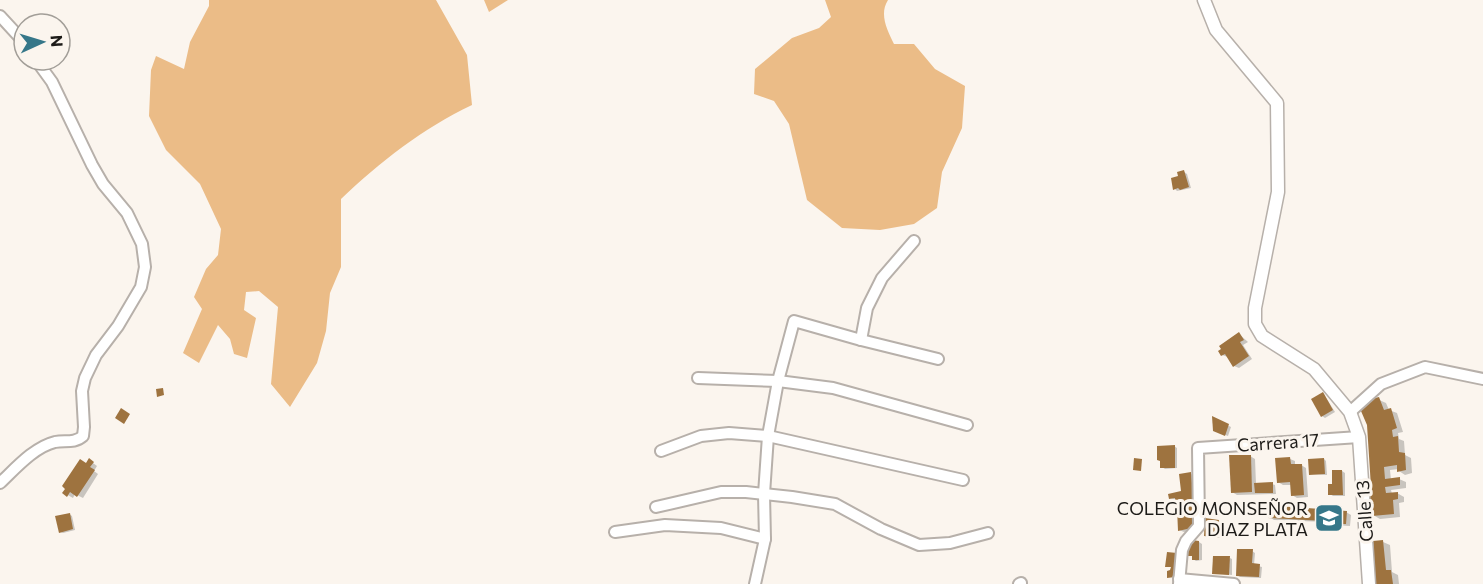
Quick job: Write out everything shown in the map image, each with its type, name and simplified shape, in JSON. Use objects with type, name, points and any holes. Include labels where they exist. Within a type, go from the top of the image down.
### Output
[{"type":"street","points":[[1204,0],[1216,30],[1278,103],[1278,192],[1255,308],[1255,324],[1262,336],[1314,369],[1350,412],[1381,384],[1425,367],[1483,379]]},
{"type":"street","points":[[0,16],[12,29]]},
{"type":"street","points":[[0,483],[42,448],[55,442],[77,441],[83,436],[82,391],[85,378],[96,355],[118,326],[141,286],[145,267],[142,244],[127,213],[103,184],[52,82],[45,72]]},
{"type":"street","points":[[861,340],[867,309],[882,278],[914,241]]},
{"type":"street","points":[[755,584],[765,539],[764,494],[768,436],[778,381],[794,321],[938,359]]},
{"type":"street","points":[[698,378],[778,381],[833,387],[967,425]]},
{"type":"street","name":"Calle 13","points":[[1350,412],[1359,437],[1369,584]]},
{"type":"street","points":[[661,451],[701,436],[729,433],[768,436],[963,480]]},
{"type":"street","name":"Carrera 17","points":[[1179,581],[1182,550],[1186,541],[1199,526],[1198,448],[1359,437]]},
{"type":"street","points":[[656,507],[721,492],[764,494],[835,504],[881,529],[920,545],[950,543],[988,533]]},
{"type":"street","points":[[615,532],[665,525],[721,528],[765,539]]},
{"type":"street","points":[[1179,581],[1234,584]]},
{"type":"shaded area","points":[[209,0],[436,0],[467,55],[472,105],[436,124],[403,147],[341,199],[341,267],[330,293],[326,331],[317,363],[290,407],[271,384],[278,307],[259,291],[246,292],[244,310],[256,318],[247,358],[234,354],[230,339],[218,325],[199,363],[183,353],[202,309],[194,297],[206,269],[218,255],[221,229],[200,184],[166,150],[149,116],[151,70],[156,56],[184,69],[190,42],[209,6]]},
{"type":"shaded area","points":[[484,0],[508,0],[489,12]]},
{"type":"shaded area","points":[[825,0],[888,0],[884,16],[894,44],[914,44],[935,69],[965,86],[962,128],[942,172],[937,208],[914,224],[880,230],[842,228],[807,200],[789,124],[774,101],[754,94],[755,69],[792,38],[819,28],[831,17]]},
{"type":"building","points":[[1184,170],[1189,187],[1173,190],[1171,178],[1178,176],[1177,172]]},
{"type":"building","points":[[1239,332],[1244,340],[1240,342],[1249,356],[1233,367],[1225,354],[1221,356],[1218,351],[1221,349],[1219,346]]},
{"type":"building","points":[[163,388],[164,395],[157,397],[156,389]]},
{"type":"building","points":[[1323,392],[1333,410],[1321,417],[1311,399]]},
{"type":"building","points":[[1374,396],[1379,397],[1384,410],[1391,408],[1397,428],[1392,430],[1393,437],[1398,436],[1399,452],[1405,453],[1406,470],[1397,472],[1397,465],[1384,467],[1385,479],[1400,477],[1400,485],[1385,487],[1386,493],[1398,492],[1398,499],[1393,500],[1394,514],[1372,516],[1371,502],[1367,503],[1366,488],[1371,487],[1367,425],[1361,411],[1364,407],[1362,404]]},
{"type":"building","points":[[121,408],[130,414],[124,424],[115,418]]},
{"type":"building","points":[[1212,416],[1229,424],[1225,436],[1213,431]]},
{"type":"building","points":[[1175,445],[1175,468],[1160,468],[1160,461],[1157,460],[1157,446]]},
{"type":"building","points":[[1229,455],[1251,455],[1252,492],[1231,493]]},
{"type":"building","points":[[1290,457],[1291,464],[1302,464],[1304,495],[1291,496],[1290,482],[1277,483],[1275,458]]},
{"type":"building","points":[[89,458],[94,462],[90,467],[95,470],[77,497],[70,492],[67,497],[62,493],[65,489],[62,486],[80,459],[86,463]]},
{"type":"building","points":[[1134,458],[1142,459],[1141,471],[1133,470]]},
{"type":"building","points":[[1324,458],[1325,474],[1309,475],[1308,459]]},
{"type":"building","points":[[1332,470],[1342,470],[1343,495],[1328,495],[1328,484],[1332,484]]},
{"type":"building","points":[[1191,472],[1196,527],[1178,531],[1177,508],[1183,507],[1182,500],[1169,499],[1168,494],[1181,491],[1179,474]]},
{"type":"building","points":[[1273,482],[1273,493],[1255,493],[1254,483]]},
{"type":"building","points":[[1268,505],[1347,511],[1346,524],[1268,518]]},
{"type":"building","points":[[70,513],[73,529],[59,533],[55,516]]},
{"type":"building","points":[[1205,518],[1219,520],[1218,538],[1204,536]]},
{"type":"building","points":[[1192,540],[1199,541],[1199,560],[1192,560],[1192,556],[1185,556]]},
{"type":"building","points":[[1383,540],[1386,570],[1391,570],[1393,584],[1375,584],[1373,541]]},
{"type":"building","points":[[1237,549],[1253,549],[1252,563],[1260,564],[1259,577],[1236,576]]},
{"type":"building","points":[[1167,552],[1177,553],[1174,567],[1175,577],[1167,578],[1167,571],[1171,567],[1165,567]]},
{"type":"building","points":[[1213,556],[1230,556],[1229,575],[1212,574]]},
{"type":"place","name":"COLEGIO MONSEÑOR DIAZ PLATA","points":[[1329,518]]}]
